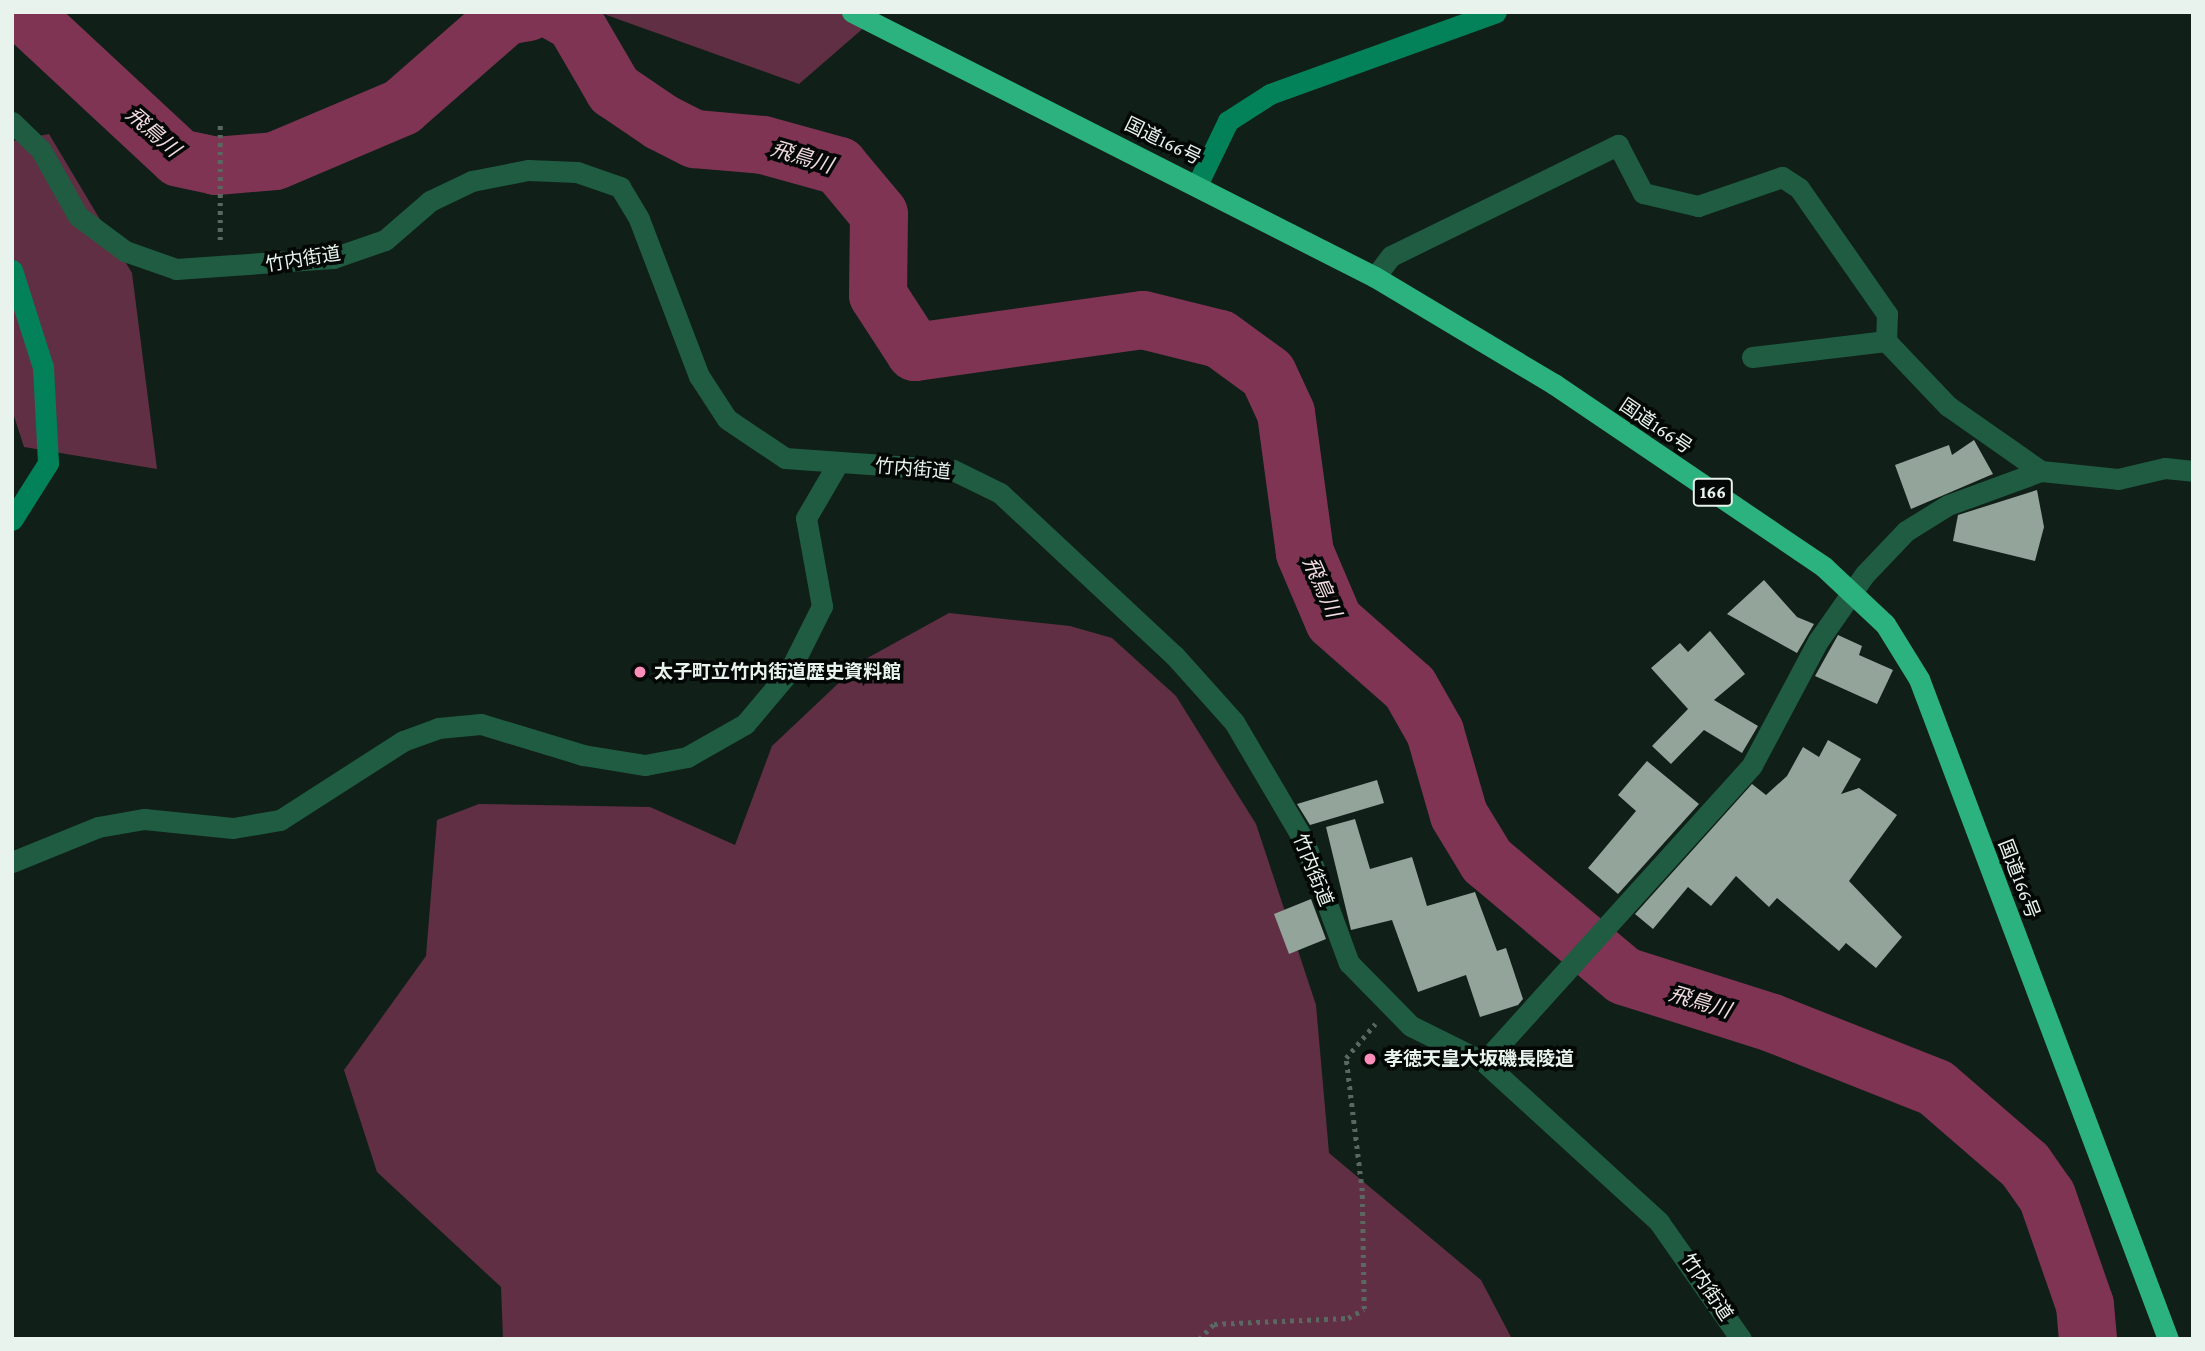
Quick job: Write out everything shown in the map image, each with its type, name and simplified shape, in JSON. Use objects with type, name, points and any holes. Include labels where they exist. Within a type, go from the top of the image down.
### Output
[{"type":"highway","name":"国道166号","points":[[852,12],[1198,183],[1375,277],[1554,384],[1824,567],[1885,624],[1919,679],[2168,1339]]},
{"type":"street","points":[[1198,183],[1228,121],[1270,94],[1496,12]]},
{"type":"street","name":"竹内街道","points":[[12,122],[41,150],[78,216],[125,251],[176,269],[333,258],[385,240],[430,201],[472,181],[528,170],[578,172],[620,187],[639,219],[699,376],[727,419],[785,458],[953,470],[1000,493],[1174,655],[1234,722],[1304,841],[1349,963],[1411,1026],[1484,1062],[1659,1222],[1741,1339]]},
{"type":"street","points":[[1375,277],[1391,256],[1618,145],[1643,193],[1698,206],[1782,177],[1799,188],[1887,314],[1886,341],[1948,406],[2040,471]]},
{"type":"street","points":[[12,270],[43,367],[48,463],[12,520]]},
{"type":"street","points":[[1752,357],[1886,341]]},
{"type":"street","points":[[12,862],[98,827],[144,819],[233,828],[280,820],[403,741],[438,728],[481,724],[583,755],[645,765],[687,757],[745,724],[789,672],[822,606],[806,518],[838,463]]},
{"type":"street","points":[[1484,1062],[1564,967],[1752,765],[1851,592],[1906,531],[1948,505],[2040,471],[2118,479],[2165,468],[2193,471]]},
{"type":"path","points":[[220,122],[220,267]]},
{"type":"path","points":[[1199,1339],[1214,1324],[1348,1318],[1364,1309],[1363,1205],[1346,1058],[1390,1007]]},
{"type":"shaded area","points":[[598,12],[882,12],[799,84]]},
{"type":"shaded area","points":[[49,134],[132,273],[157,469],[24,447],[12,410],[12,141]]},
{"type":"shaded area","points":[[949,613],[1070,626],[1112,638],[1176,696],[1256,824],[1316,1005],[1329,1153],[1481,1280],[1512,1339],[503,1339],[501,1287],[377,1172],[344,1070],[426,956],[437,820],[479,804],[650,807],[735,845],[772,746],[862,661]]},
{"type":"building","points":[[1974,440],[1993,474],[1911,509],[1895,465],[1949,445],[1952,455]]},
{"type":"building","points":[[2037,490],[2044,527],[2035,561],[1953,541],[1958,515]]},
{"type":"building","points":[[1764,580],[1797,617],[1814,624],[1797,653],[1727,614]]},
{"type":"building","points":[[1710,631],[1745,674],[1714,700],[1758,726],[1742,753],[1704,730],[1671,764],[1652,746],[1688,709],[1651,668],[1680,643],[1688,652]]},
{"type":"building","points":[[1838,635],[1862,646],[1859,655],[1893,670],[1877,704],[1815,676]]},
{"type":"building","points":[[1828,740],[1861,759],[1841,794],[1859,788],[1897,815],[1849,881],[1902,937],[1876,968],[1846,943],[1839,951],[1777,898],[1769,907],[1736,876],[1711,906],[1688,887],[1653,929],[1635,914],[1752,784],[1766,795],[1787,776],[1803,747],[1819,757]]},
{"type":"building","points":[[1647,761],[1699,804],[1618,894],[1588,868],[1636,811],[1618,795]]},
{"type":"building","points":[[1377,780],[1384,803],[1310,825],[1297,804]]},
{"type":"building","points":[[1355,819],[1370,869],[1412,857],[1427,906],[1475,892],[1497,951],[1506,948],[1523,999],[1518,1005],[1480,1017],[1466,975],[1418,992],[1392,920],[1351,930],[1326,827]]},
{"type":"building","points":[[1311,899],[1326,939],[1289,954],[1274,914]]},
{"type":"waterway","name":"飛鳥川","points":[[22,12],[179,158],[216,166],[275,161],[402,107],[506,16],[528,12]]},
{"type":"waterway","name":"飛鳥川","points":[[556,12],[575,23],[614,90],[661,122],[695,139],[763,145],[839,166],[879,214],[878,295],[915,352],[1143,320],[1220,339],[1268,374],[1286,413],[1305,553],[1334,621],[1410,688],[1435,732],[1459,815],[1487,861],[1624,976],[1772,1023],[1936,1088],[2025,1165],[2047,1196],[2085,1305],[2088,1339]]},
{"type":"place","name":"太子町立竹内街道歴史資料館","points":[[640,672]]},
{"type":"place","name":"孝徳天皇大坂磯長陵道","points":[[1370,1059]]}]
